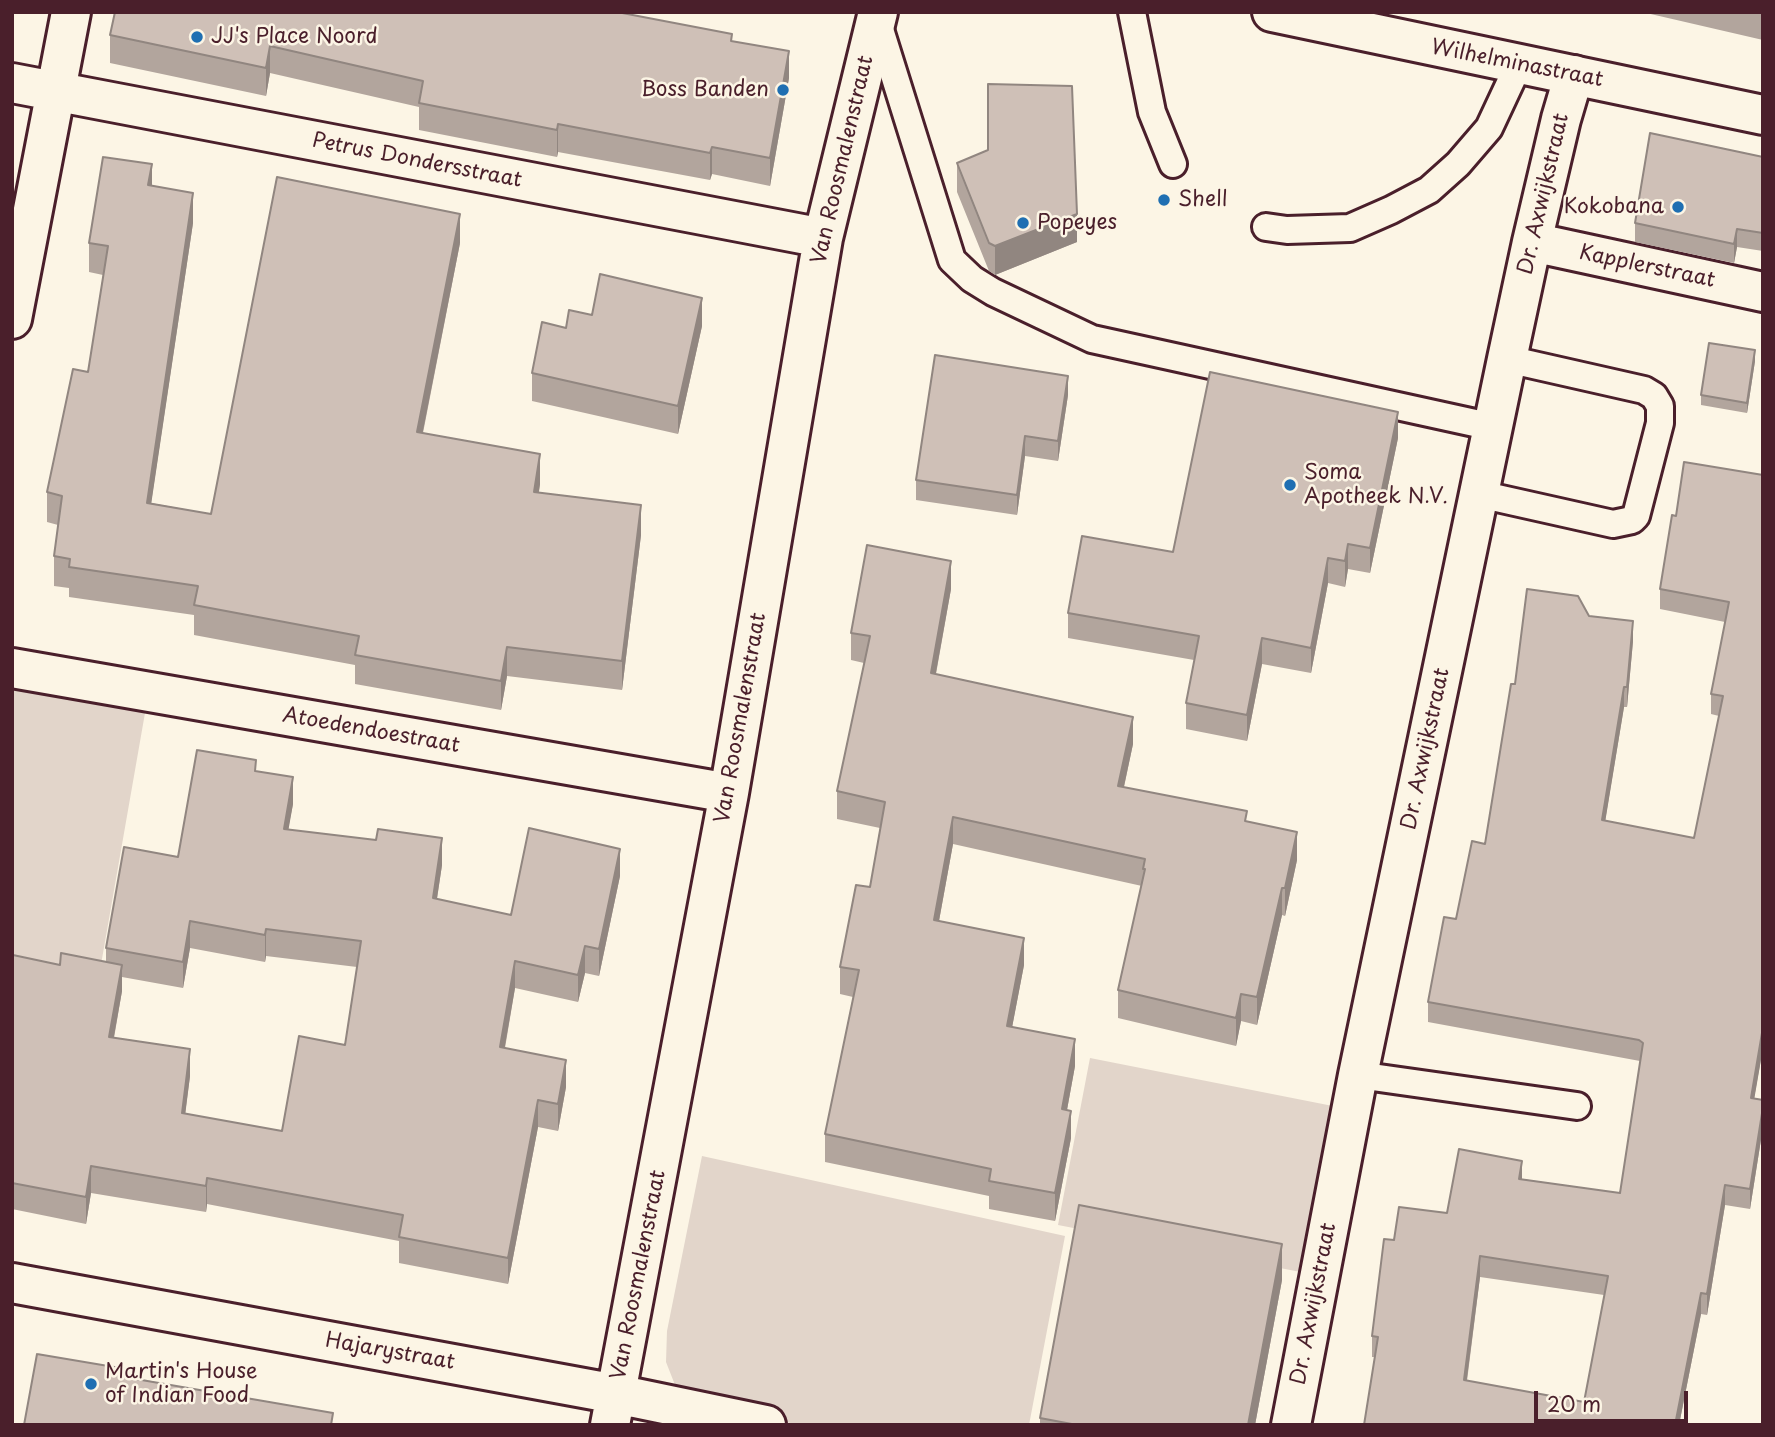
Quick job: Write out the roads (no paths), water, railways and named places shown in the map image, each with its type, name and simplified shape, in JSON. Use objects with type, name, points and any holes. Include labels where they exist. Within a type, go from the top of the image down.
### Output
[{"type":"street","points":[[12,319],[71,12]]},
{"type":"street","name":"Wilhelminastraat","points":[[1272,12],[1763,116]]},
{"type":"street","name":"Van Roosmalenstraat","points":[[613,1409],[729,793],[822,238],[877,16]]},
{"type":"street","name":"Dr. Axwijkstraat","points":[[1291,1425],[1358,1075],[1507,359],[1561,119],[1574,75]]},
{"type":"street","name":"Petrus Dondersstraat","points":[[12,83],[822,238]]},
{"type":"street","name":"Kapplerstraat","points":[[1532,242],[1763,292]]},
{"type":"street","name":"Atoedendoestraat","points":[[12,668],[729,793]]},
{"type":"street","name":"Hajarystraat","points":[[12,1283],[613,1409],[766,1425]]},
{"type":"lane","points":[[1132,12],[1152,112],[1173,164]]},
{"type":"lane","points":[[877,16],[951,260],[972,279],[1092,340],[1493,428]]},
{"type":"lane","points":[[1266,227],[1287,230],[1350,228],[1429,190],[1458,164],[1489,128],[1518,66]]},
{"type":"lane","points":[[1479,494],[1613,524],[1632,520],[1636,516],[1660,423],[1660,406],[1654,396],[1644,390],[1507,359]]},
{"type":"lane","points":[[1358,1075],[1577,1106]]},
{"type":"place","name":"JJ's Place Noord","points":[[197,37]]},
{"type":"place","name":"Boss Banden","points":[[783,90]]},
{"type":"place","name":"Shell","points":[[1164,200]]},
{"type":"place","name":"Kokobana","points":[[1678,207]]},
{"type":"place","name":"Popeyes","points":[[1023,223]]},
{"type":"place","name":"Soma Apotheek N.V.","points":[[1290,485]]},
{"type":"place","name":"Martin's House of Indian Food","points":[[91,1384]]}]
